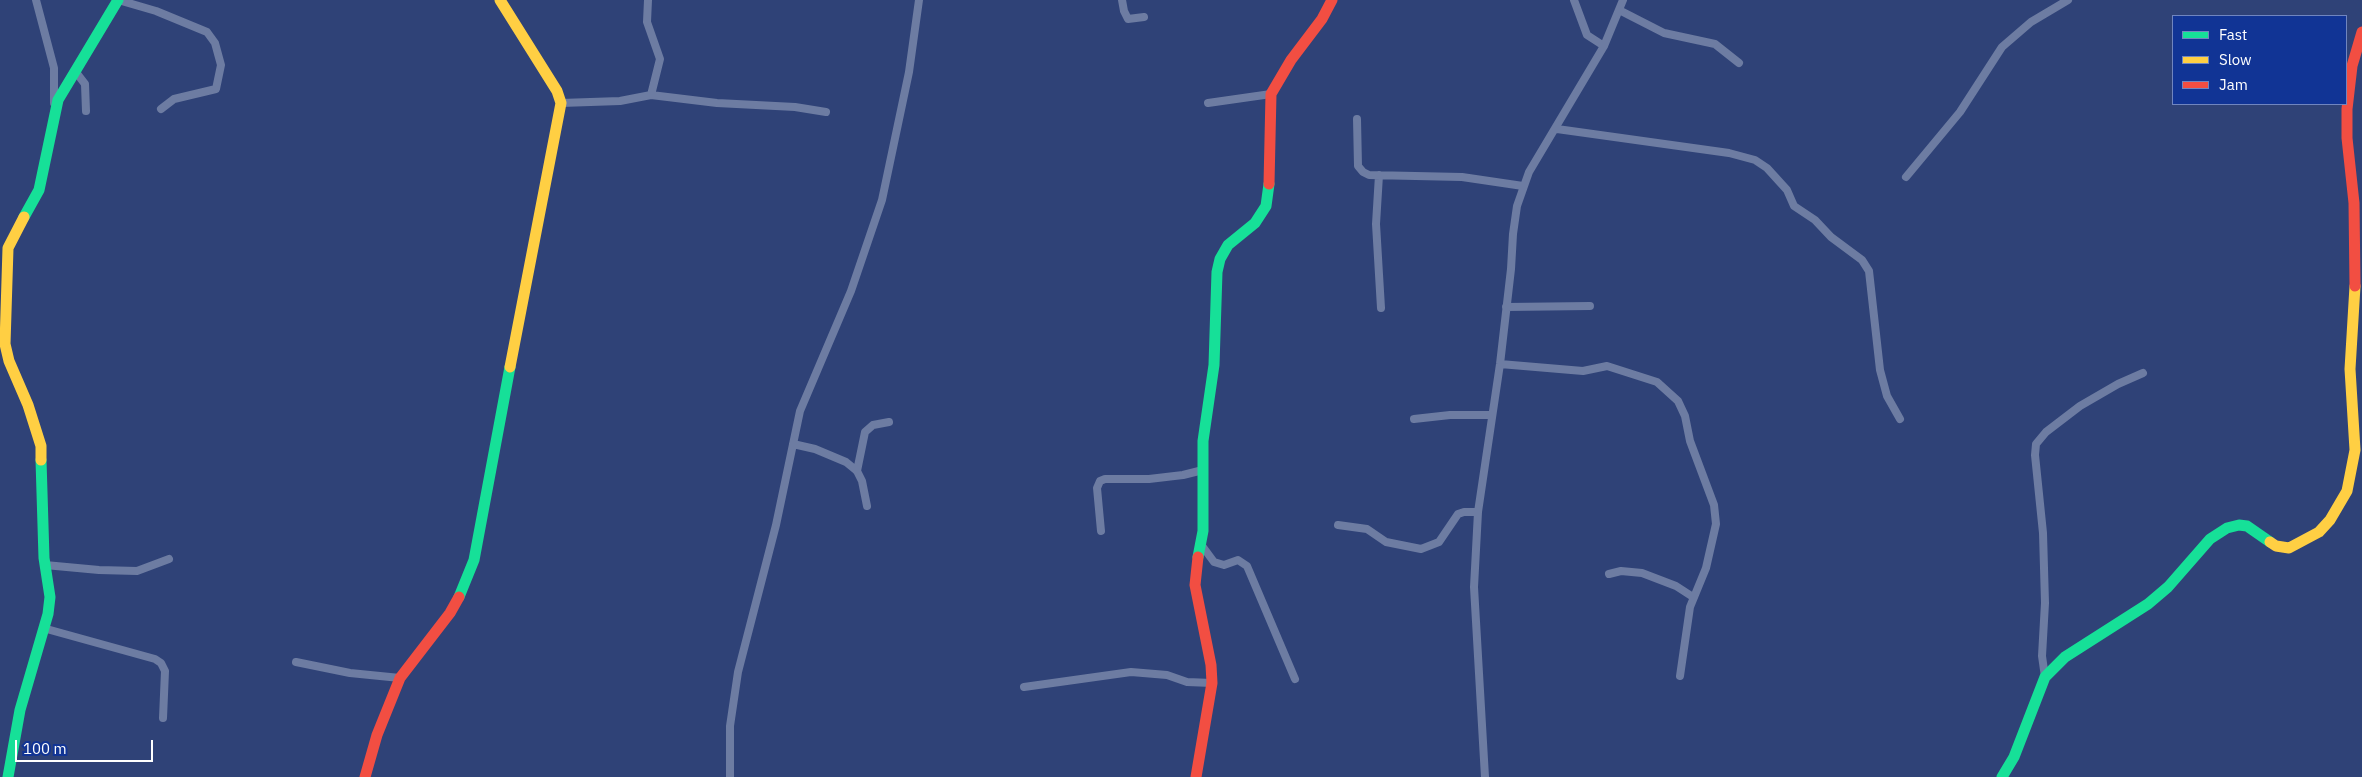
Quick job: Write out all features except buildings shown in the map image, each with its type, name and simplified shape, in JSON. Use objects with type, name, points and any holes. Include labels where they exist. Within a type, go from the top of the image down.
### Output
[{"type":"street","points":[[8,777],[20,710],[50,606],[45,565],[41,446],[28,405],[9,361],[5,344],[4,317],[4,248],[39,190],[54,110],[54,68],[36,0]]},
{"type":"street","points":[[54,110],[58,100],[118,0],[156,11],[207,32],[214,43],[221,65],[216,89],[174,99],[160,109]]},
{"type":"street","points":[[365,777],[377,735],[400,678],[450,614],[465,586],[474,560],[561,103],[552,83],[500,0]]},
{"type":"street","points":[[648,0],[647,22],[660,60],[651,95]]},
{"type":"street","points":[[730,777],[730,726],[738,672],[771,543],[793,444],[806,394],[848,298],[882,200],[909,72],[919,0]]},
{"type":"street","points":[[1122,0],[1128,19],[1144,17]]},
{"type":"street","points":[[1196,777],[1212,683],[1212,665],[1195,585],[1196,564],[1203,531],[1205,420],[1214,365],[1217,272],[1220,259],[1228,245],[1255,223],[1266,206],[1269,189],[1271,94],[1291,60],[1322,19],[1332,0]]},
{"type":"street","points":[[1574,0],[1587,35],[1604,46]]},
{"type":"street","points":[[1485,777],[1474,587],[1478,512],[1500,364],[1511,269],[1512,234],[1523,186],[1604,46],[1623,0]]},
{"type":"street","points":[[1906,177],[1960,112],[1994,56],[2002,47],[2025,26],[2068,0]]},
{"type":"street","points":[[1619,10],[1664,33],[1715,44],[1739,63]]},
{"type":"street","points":[[2002,777],[2014,757],[2045,677],[2065,657],[2122,622],[2168,587],[2210,539],[2227,528],[2239,525],[2247,526],[2276,546],[2288,548],[2296,546],[2318,532],[2330,520],[2347,491],[2352,474],[2355,450],[2350,369],[2355,304],[2354,203],[2347,138],[2347,109],[2352,66],[2362,32]]},
{"type":"street","points":[[75,72],[85,84],[86,111]]},
{"type":"street","points":[[1208,103],[1271,94]]},
{"type":"street","points":[[561,103],[620,101],[651,95],[717,103],[795,107],[826,112]]},
{"type":"street","points":[[1357,119],[1358,166],[1369,175],[1462,177],[1523,186]]},
{"type":"street","points":[[1557,129],[1729,153],[1755,160],[1768,168],[1787,190],[1794,206],[1815,220],[1831,237],[1862,260],[1869,271],[1880,370],[1887,396],[1900,419]]},
{"type":"street","points":[[1379,175],[1376,224],[1382,308]]},
{"type":"street","points":[[1506,307],[1590,306]]},
{"type":"street","points":[[1500,364],[1583,370],[1607,366],[1657,382],[1678,401],[1685,416],[1690,441],[1709,487],[1716,512],[1712,549],[1693,597],[1680,676]]},
{"type":"street","points":[[2045,677],[2042,656],[2045,602],[2043,533],[2034,455],[2036,444],[2046,432],[2073,411],[2118,384],[2143,373]]},
{"type":"street","points":[[1414,419],[1450,415],[1492,415]]},
{"type":"street","points":[[857,471],[865,432],[873,425],[889,422]]},
{"type":"street","points":[[793,444],[831,454],[846,462],[857,471],[866,492],[867,506]]},
{"type":"street","points":[[1101,531],[1097,488],[1100,481],[1105,479],[1149,479],[1183,475],[1203,470]]},
{"type":"street","points":[[1338,525],[1367,529],[1386,542],[1421,549],[1439,542],[1458,514],[1478,512]]},
{"type":"street","points":[[1200,543],[1214,562],[1224,564],[1238,560],[1246,566],[1295,679]]},
{"type":"street","points":[[45,565],[137,572],[169,558]]},
{"type":"street","points":[[1609,574],[1621,571],[1642,573],[1676,586],[1693,597]]},
{"type":"street","points":[[43,628],[155,659],[161,663],[166,671],[163,718]]},
{"type":"street","points":[[296,662],[350,673],[400,678]]},
{"type":"street","points":[[1024,687],[1131,672],[1167,675],[1187,682],[1212,683]]},
{"type":"traffic: fast","points":[[24,217],[39,190],[58,100],[118,0]]},
{"type":"traffic: fast","points":[[1198,557],[1203,531],[1203,441],[1214,365],[1217,272],[1220,259],[1228,245],[1255,223],[1266,206],[1269,184]]},
{"type":"traffic: fast","points":[[459,597],[474,560],[510,367]]},
{"type":"traffic: fast","points":[[8,777],[20,710],[48,614],[50,597],[44,558],[41,460]]},
{"type":"traffic: fast","points":[[2002,777],[2014,757],[2045,677],[2065,657],[2148,604],[2168,587],[2210,539],[2227,528],[2239,525],[2247,526],[2270,542]]},
{"type":"traffic: slow","points":[[500,0],[557,91],[561,103],[510,367]]},
{"type":"traffic: slow","points":[[24,217],[8,248],[5,344],[9,361],[28,405],[41,446],[41,460]]},
{"type":"traffic: slow","points":[[2270,542],[2276,546],[2289,548],[2319,532],[2330,520],[2347,491],[2355,450],[2350,369],[2355,286]]},
{"type":"traffic: jam","points":[[1269,184],[1271,94],[1291,60],[1322,19],[1332,0]]},
{"type":"traffic: jam","points":[[2355,286],[2354,203],[2347,138],[2347,109],[2352,66],[2362,32]]},
{"type":"traffic: jam","points":[[1196,777],[1212,683],[1211,665],[1195,585],[1198,557]]},
{"type":"traffic: jam","points":[[365,777],[377,735],[400,678],[450,613],[459,597]]}]
